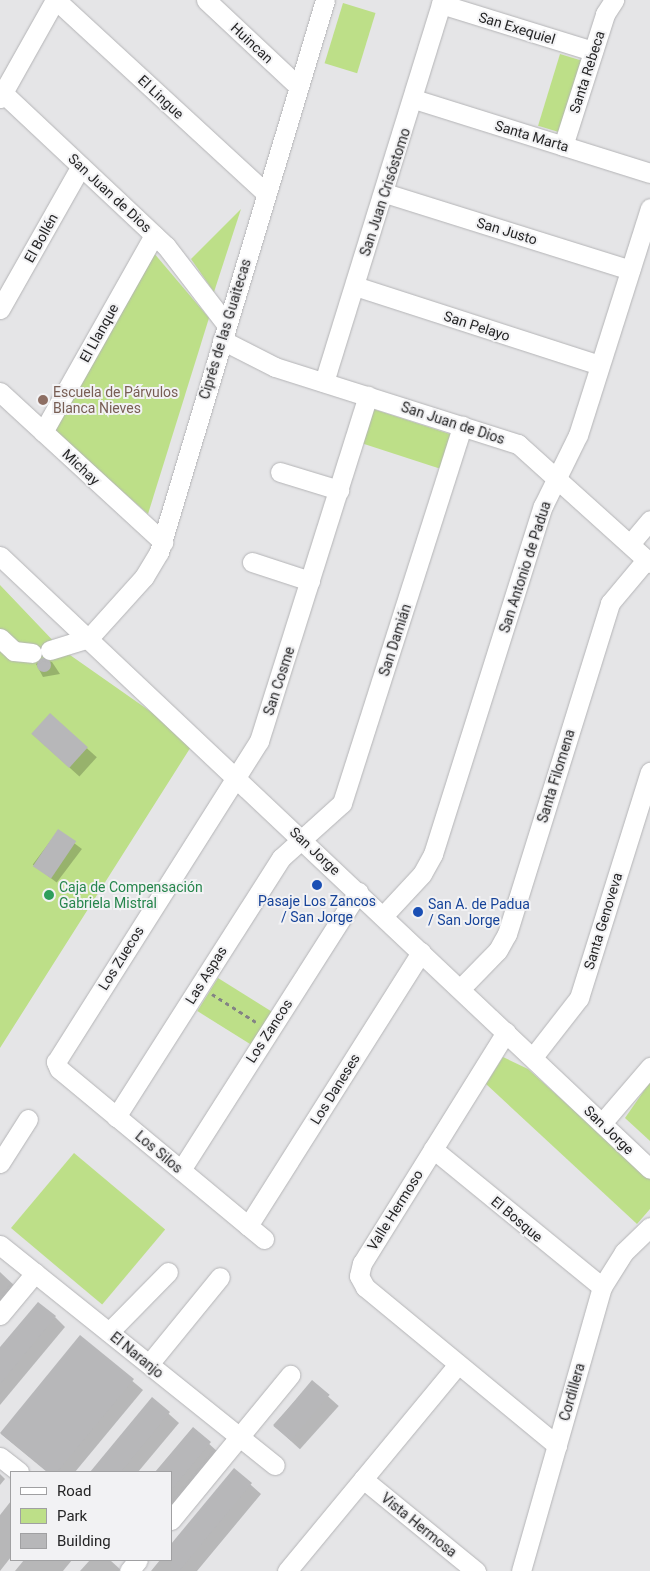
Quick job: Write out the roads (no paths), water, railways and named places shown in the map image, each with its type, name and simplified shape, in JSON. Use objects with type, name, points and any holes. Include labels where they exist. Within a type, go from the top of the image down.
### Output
[{"type":"street","points":[[1,96],[56,0]]},
{"type":"street","name":"El Lingue","points":[[56,0],[266,193]]},
{"type":"street","name":"Huincan","points":[[206,0],[298,86]]},
{"type":"street","name":"Ciprés de las Guaitecas","points":[[89,638],[144,577],[163,542],[324,0]]},
{"type":"street","name":"Santa Rebeca","points":[[563,146],[593,51],[614,0]]},
{"type":"street","name":"San Exequiel","points":[[442,2],[593,51]]},
{"type":"street","name":"San Juan Crisóstomo","points":[[324,382],[414,99],[442,2]]},
{"type":"street","name":"San Juan de Dios","points":[[1,96],[81,166],[178,258],[224,332],[263,362],[518,444],[558,476],[648,562]]},
{"type":"street","name":"Santa Marta","points":[[414,99],[650,173]]},
{"type":"street","name":"El Bollén","points":[[0,309],[81,166]]},
{"type":"street","name":"San Justo","points":[[384,193],[630,270]]},
{"type":"street","name":"San Antonio de Padua","points":[[383,916],[422,874],[433,854],[540,517],[578,435],[650,208]]},
{"type":"street","name":"El Llanque","points":[[43,432],[154,234]]},
{"type":"street","name":"San Pelayo","points":[[355,286],[600,365]]},
{"type":"street","name":"Michay","points":[[0,392],[163,542]]},
{"type":"street","name":"San Cosme","points":[[235,775],[263,731],[368,396]]},
{"type":"street","name":"San Damián","points":[[303,840],[333,814],[345,796],[462,426]]},
{"type":"street","points":[[280,472],[339,490]]},
{"type":"street","points":[[630,544],[650,520]]},
{"type":"street","name":"San Jorge","points":[[0,556],[235,775],[650,1169]]},
{"type":"street","points":[[252,562],[310,581]]},
{"type":"street","name":"Santa Filomena","points":[[460,989],[498,950],[507,934],[610,603],[648,562]]},
{"type":"street","points":[[0,638],[14,652],[41,652],[89,638]]},
{"type":"street","name":"Santa Genoveva","points":[[532,1057],[577,1004],[650,772]]},
{"type":"street","name":"Los Zuecos","points":[[56,1065],[235,775]]},
{"type":"street","name":"Las Aspas","points":[[116,1117],[281,858],[303,840]]},
{"type":"street","name":"Los Zancos","points":[[181,1170],[358,892]]},
{"type":"street","name":"Los Daneses","points":[[248,1226],[421,952]]},
{"type":"street","name":"Valle Hermoso","points":[[506,1032],[362,1263],[359,1276],[365,1287],[556,1445]]},
{"type":"street","name":"Los Silos","points":[[56,1065],[116,1117],[264,1238]]},
{"type":"street","points":[[602,1123],[650,1067]]},
{"type":"street","points":[[0,1163],[28,1119]]},
{"type":"street","name":"El Bosque","points":[[433,1149],[602,1287]]},
{"type":"street","name":"Cordillera","points":[[521,1571],[602,1287],[624,1252],[650,1227]]},
{"type":"street","name":"El Naranjo","points":[[0,1245],[275,1465]]},
{"type":"street","points":[[109,1332],[168,1272]]},
{"type":"street","points":[[0,1315],[35,1273]]},
{"type":"street","points":[[149,1364],[220,1277]]},
{"type":"street","points":[[287,1571],[458,1364]]},
{"type":"street","points":[[172,1519],[290,1375]]},
{"type":"street","points":[[0,1457],[18,1471]]},
{"type":"street","name":"Vista Hermosa","points":[[363,1479],[476,1571]]},
{"type":"place","name":"Escuela de Párvulos Blanca Nieves","points":[[43,400]]},
{"type":"place","name":"Pasaje Los Zancos / San Jorge","points":[[317,885]]},
{"type":"place","name":"Caja de Compensación Gabriela Mistral","points":[[49,895]]},
{"type":"place","name":"San A. de Padua / San Jorge","points":[[418,912]]}]
